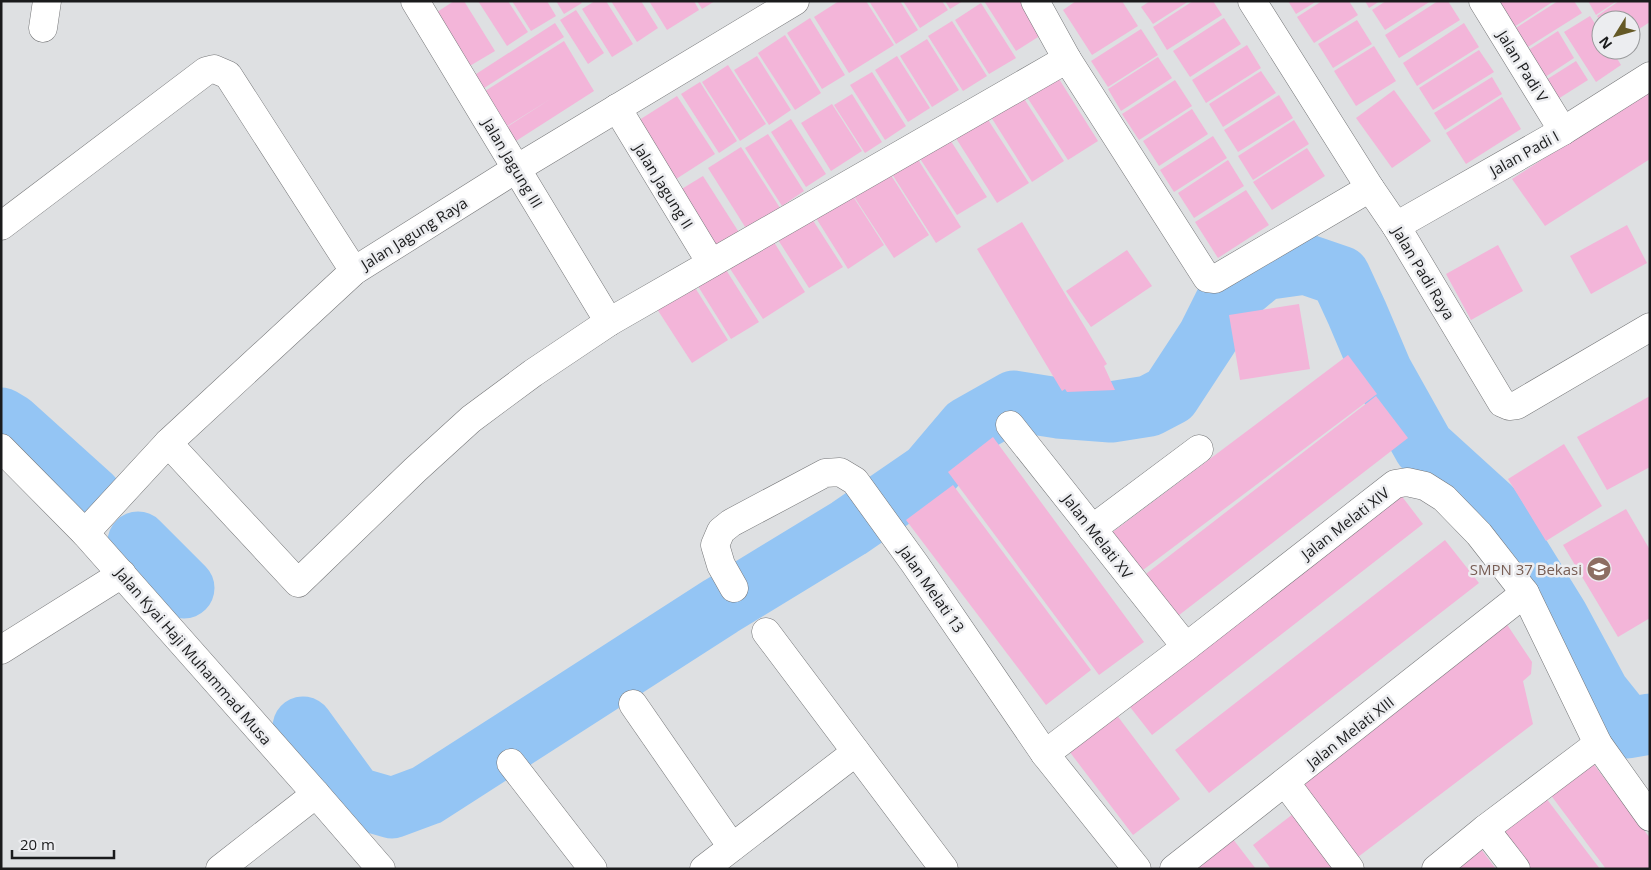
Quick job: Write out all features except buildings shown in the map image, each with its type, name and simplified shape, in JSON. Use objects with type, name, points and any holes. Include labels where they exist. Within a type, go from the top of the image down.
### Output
[{"type":"street","points":[[44,28],[47,1]]},
{"type":"street","name":"Jalan Jagung Raya","points":[[85,533],[168,443],[354,271],[516,169],[795,1]]},
{"type":"street","points":[[1035,1],[1067,60],[1206,278],[1215,280],[1370,188]]},
{"type":"street","name":"Jalan Padi Raya","points":[[1252,1],[1396,226],[1502,403],[1509,406],[1517,405],[1650,327]]},
{"type":"street","name":"Jalan Padi V","points":[[1482,1],[1563,130]]},
{"type":"street","name":"Jalan Jagung III","points":[[418,2],[609,322]]},
{"type":"street","points":[[168,443],[298,583],[415,470],[471,420],[533,373],[609,322],[1067,60]]},
{"type":"street","points":[[1,226],[206,72],[214,69],[228,75],[354,271]]},
{"type":"street","name":"Jalan Padi I","points":[[1396,226],[1563,130],[1650,76]]},
{"type":"street","name":"Jalan Jagung II","points":[[616,108],[712,263]]},
{"type":"street","name":"Jalan Melati XV","points":[[1010,425],[1186,647]]},
{"type":"street","name":"Jalan Kyai Haji Muhammad Musa","points":[[1,448],[85,533],[381,869]]},
{"type":"street","points":[[1092,529],[1199,449]]},
{"type":"street","name":"Jalan Melati 13","points":[[734,588],[721,565],[715,545],[721,531],[732,523],[825,473],[840,472],[855,481],[1046,754],[1137,869]]},
{"type":"street","name":"Jalan Melati XIV","points":[[1046,754],[1395,484],[1407,482],[1425,486],[1444,498],[1479,534],[1525,593],[1598,744],[1650,817]]},
{"type":"street","points":[[1,650],[122,574]]},
{"type":"street","name":"Jalan Melati XIII","points":[[1174,869],[1525,593]]},
{"type":"street","points":[[766,632],[856,752],[937,866]]},
{"type":"street","points":[[634,704],[732,847]]},
{"type":"street","points":[[1436,869],[1485,829],[1598,744]]},
{"type":"street","points":[[704,869],[856,752]]},
{"type":"street","points":[[511,763],[593,869]]},
{"type":"street","points":[[1286,782],[1350,869]]},
{"type":"street","points":[[220,869],[316,794]]},
{"type":"street","points":[[1485,829],[1516,869]]},
{"type":"waterway","points":[[303,727],[354,797],[392,808],[427,795],[721,606],[849,528],[929,473],[968,427],[1014,401],[1058,408],[1111,412],[1149,406],[1170,395],[1208,337],[1226,301],[1263,270],[1305,264],[1340,276],[1382,372],[1424,447],[1490,507],[1558,617],[1599,693],[1627,728],[1650,724]]},
{"type":"waterway","points":[[1,418],[11,424],[92,497]]},
{"type":"waterway","points":[[138,542],[184,588]]},
{"type":"place","name":"SMPN 37 Bekasi","points":[[1599,569]]}]
